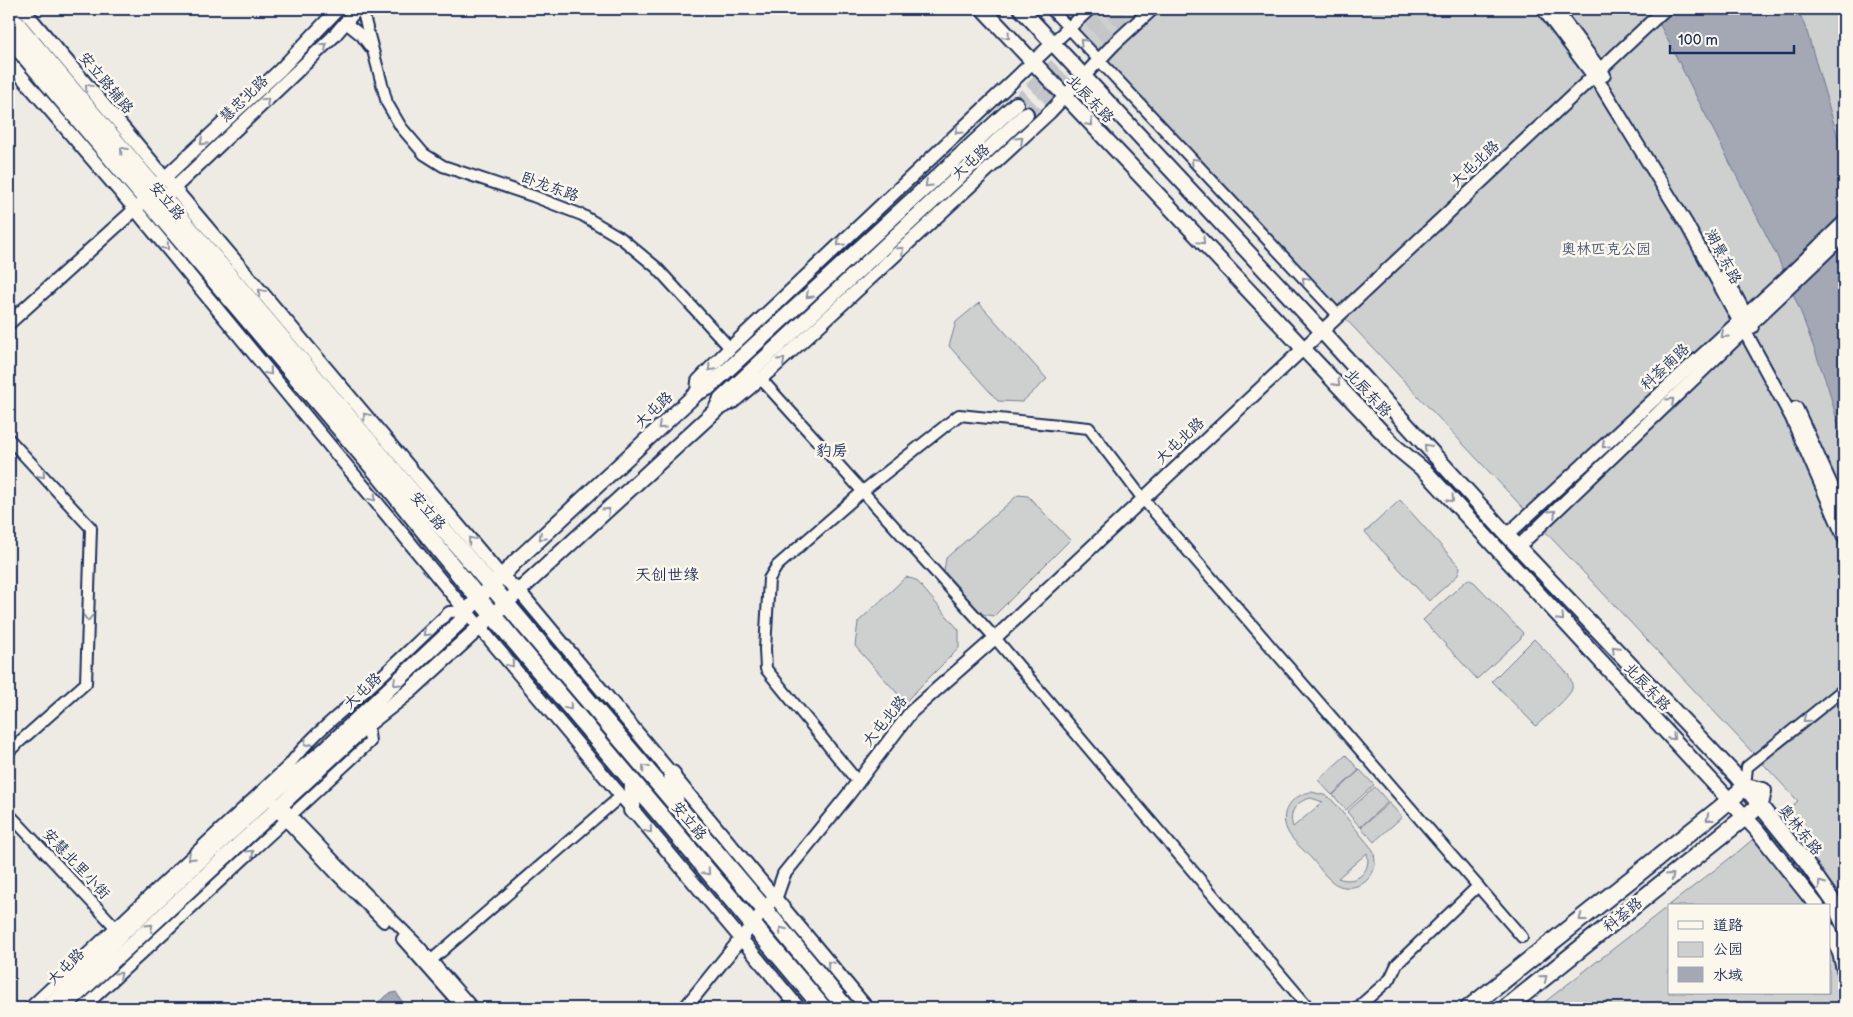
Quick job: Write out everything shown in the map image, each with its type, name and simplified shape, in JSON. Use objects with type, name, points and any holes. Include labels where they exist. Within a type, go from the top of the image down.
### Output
[{"type":"main road","name":"北辰东路","points":[[983,9],[1397,448],[1426,472],[1745,817]]},
{"type":"main road","name":"北辰东路","points":[[1021,9],[1322,332],[1507,535],[1745,787]]},
{"type":"main road","name":"安立路","points":[[9,15],[156,193],[479,599],[752,926],[823,1008]]},
{"type":"main road","name":"安立路","points":[[9,36],[156,193],[497,582],[505,604],[676,806],[770,903],[846,1008]]},
{"type":"main road","name":"大屯路","points":[[47,1008],[119,931],[281,809],[323,751],[460,622],[466,611],[515,562],[697,393],[708,388],[1016,104]]},
{"type":"main road","name":"大屯路","points":[[63,1008],[281,809],[368,724],[410,691],[715,410],[721,399],[1026,114]]},
{"type":"main road","points":[[672,774],[676,806]]},
{"type":"main road","points":[[632,810],[633,783]]},
{"type":"main road","name":"科荟路","points":[[1469,1008],[1745,787]]},
{"type":"main road","points":[[1745,787],[1763,791],[1760,805]]},
{"type":"main road","name":"科荟路","points":[[1506,1008],[1760,805]]},
{"type":"main road","name":"奥林东路","points":[[1760,805],[1828,893],[1844,926]]},
{"type":"main road","points":[[1745,817],[1815,904]]},
{"type":"main road","points":[[1830,932],[1840,953],[1844,969]]},
{"type":"street","name":"安立路辅路","points":[[22,9],[156,193]]},
{"type":"street","name":"慧忠北路","points":[[156,193],[280,70],[338,9]]},
{"type":"street","name":"慧忠北路","points":[[9,322],[346,23],[358,9]]},
{"type":"street","name":"卧龙东路","points":[[362,9],[383,91],[393,115],[412,141],[428,157],[443,166],[533,196],[582,215],[621,238],[657,268],[730,348]]},
{"type":"street","points":[[1051,9],[1338,315]]},
{"type":"street","name":"大屯路","points":[[697,393],[698,381],[730,348],[931,156],[1032,62],[1054,44],[1089,9]]},
{"type":"street","name":"大屯路","points":[[715,410],[733,402],[761,379],[1065,97],[1099,60],[1152,9]]},
{"type":"street","name":"湖景东路","points":[[1544,9],[1597,72]]},
{"type":"street","name":"湖景东路","points":[[1555,9],[1674,186],[1746,322],[1801,419],[1844,513]]},
{"type":"street","name":"大屯北路","points":[[741,939],[778,894],[784,874],[911,712],[995,638],[1660,13]]},
{"type":"street","name":"卧龙东路","points":[[346,23],[367,42],[375,58]]},
{"type":"street","points":[[9,62],[156,193]]},
{"type":"street","name":"安立路","points":[[156,193],[466,611],[799,1008]]},
{"type":"street","name":"科荟南路","points":[[1789,282],[1844,222]]},
{"type":"street","name":"科荟南路","points":[[1507,535],[1844,235]]},
{"type":"street","name":"湖景东路","points":[[1746,322],[1792,418],[1844,537]]},
{"type":"street","name":"科荟南路","points":[[1518,546],[1746,322]]},
{"type":"street","points":[[761,379],[995,638],[1309,1008]]},
{"type":"street","points":[[858,782],[766,669],[765,649],[769,579],[771,573],[863,492],[959,415],[1089,428],[1143,499],[1522,937]]},
{"type":"street","points":[[9,438],[91,528],[86,683],[9,751]]},
{"type":"street","name":"安立路","points":[[497,582],[519,591],[672,774],[770,903],[867,1008]]},
{"type":"street","points":[[29,1008],[119,931],[289,765],[302,747],[449,612],[466,611]]},
{"type":"street","points":[[1745,787],[1747,767],[1844,689]]},
{"type":"street","points":[[428,962],[621,796]]},
{"type":"street","points":[[83,1008],[281,809],[472,1008]]},
{"type":"street","name":"安慧北里小街","points":[[9,814],[119,931]]},
{"type":"street","points":[[1357,1008],[1390,979],[1397,964],[1478,886]]},
{"type":"street","points":[[685,1008],[741,939]]},
{"type":"street","points":[[428,962],[463,1008]]},
{"type":"green space","name":"奥林匹克公园","points":[[1055,9],[1844,9],[1844,1008],[1537,1008],[1668,906],[1668,994],[1830,994],[1830,904],[1671,904],[1739,851],[1798,801]]},
{"type":"green space","points":[[979,303],[1047,379],[1022,402],[998,401],[949,346],[956,322]]},
{"type":"green space","points":[[1018,495],[1028,496],[1070,540],[994,616],[982,614],[944,571],[946,558]]},
{"type":"green space","points":[[1400,500],[1460,567],[1458,575],[1429,601],[1365,532]]},
{"type":"green space","points":[[906,577],[916,580],[959,630],[959,648],[905,702],[855,646],[858,622]]},
{"type":"green space","points":[[1468,579],[1474,582],[1523,633],[1521,638],[1477,679],[1423,620]]},
{"type":"green space","points":[[1534,639],[1568,674],[1572,687],[1566,698],[1536,726],[1492,681]]},
{"type":"green space","points":[[1346,755],[1359,770],[1332,795],[1318,780]]},
{"type":"green space","points":[[1360,770],[1374,785],[1346,810],[1333,795]]},
{"type":"green space","points":[[1375,787],[1388,802],[1360,827],[1347,812]]},
{"type":"green space","points":[[1312,792],[1327,796],[1333,801],[1373,850],[1374,869],[1371,876],[1362,884],[1355,887],[1347,887],[1336,884],[1289,834],[1285,823],[1286,810],[1289,804],[1305,793]],"holes":[[[1311,798],[1323,802],[1293,827],[1292,817],[1294,808],[1306,799]],[[1367,853],[1367,866],[1361,875],[1351,880],[1338,878]]]},
{"type":"green space","points":[[1389,803],[1402,817],[1374,842],[1361,827]]},
{"type":"water","points":[[1652,9],[1798,9],[1807,32],[1844,158],[1844,446],[1828,387],[1800,310],[1777,256]]},
{"type":"water","points":[[396,992],[401,1000],[410,1008],[399,1008],[390,1004],[384,1008],[370,1008],[389,994]]},
{"type":"tunnel","points":[[1016,104],[1112,9]]},
{"type":"tunnel","points":[[1026,114],[1132,9]]},
{"type":"district","name":"豹房","points":[[832,451]]},
{"type":"district","name":"天创世缘","points":[[667,575]]}]
